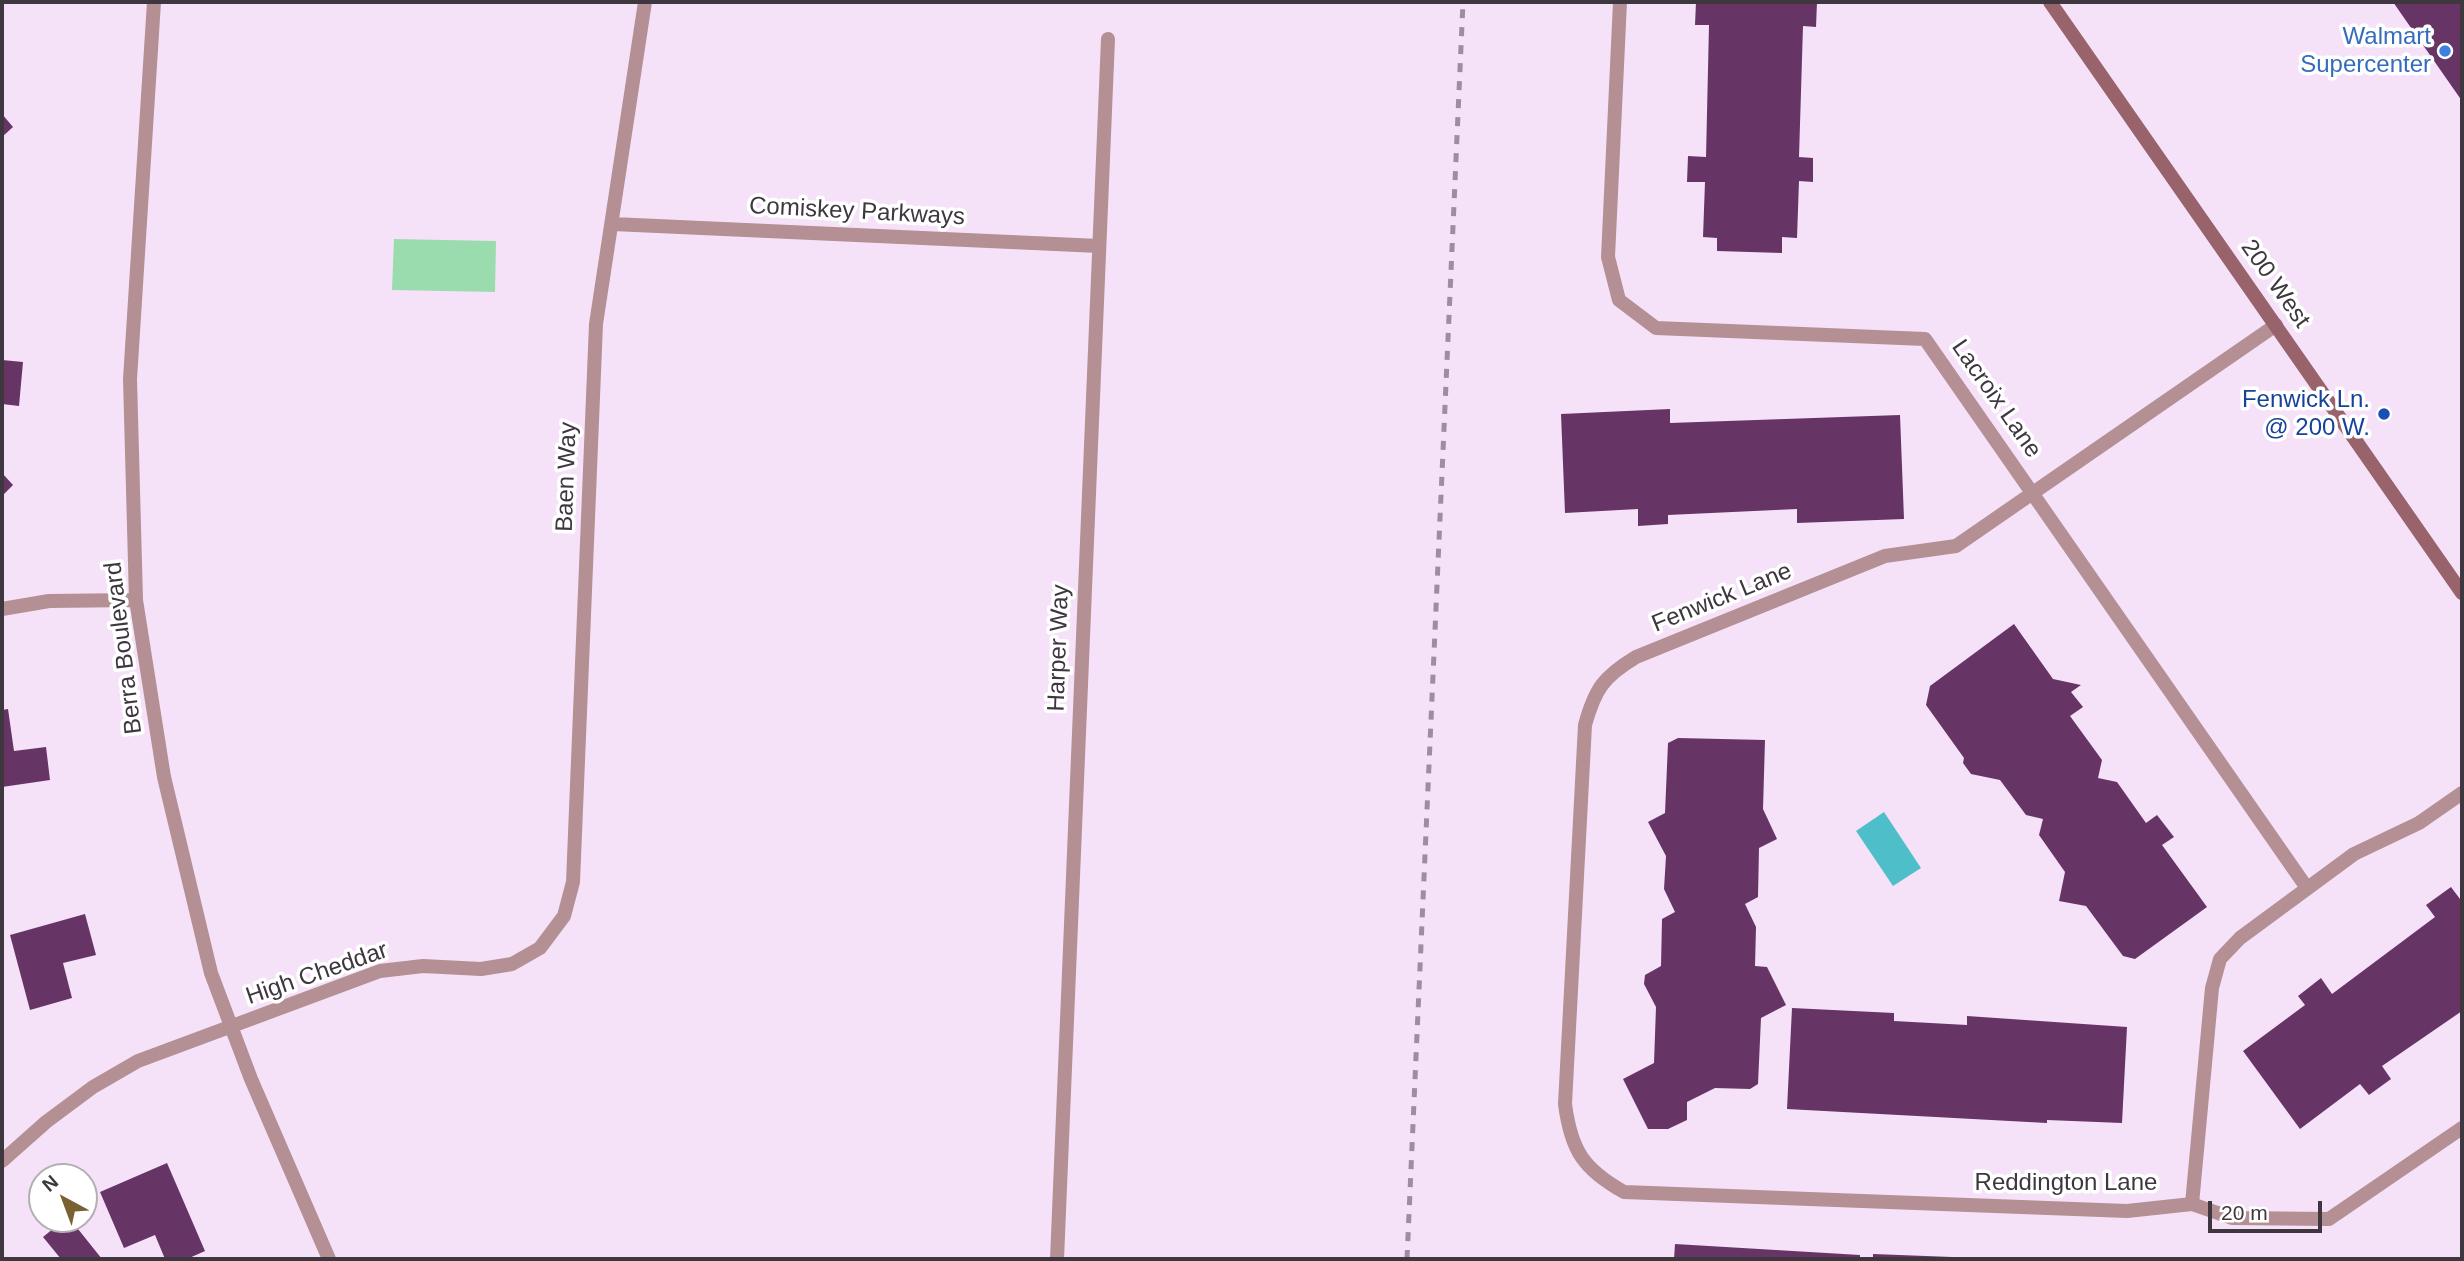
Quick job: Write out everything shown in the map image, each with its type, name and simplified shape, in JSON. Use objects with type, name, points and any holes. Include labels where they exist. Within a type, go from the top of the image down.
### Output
[{"type":"street","name":"Berra Boulevard","points":[[153,2],[130,379],[136,600],[164,776],[211,974],[230,1028],[329,1259]]},
{"type":"street","name":"Baen Way","points":[[540,948],[565,916],[573,882],[596,324],[645,2]]},
{"type":"street","name":"Lacroix Lane","points":[[1620,2],[1608,257],[1619,300],[1656,328],[1925,339],[2307,888]]},
{"type":"street","name":"200 West","points":[[2050,2],[2462,593]]},
{"type":"street","name":"Harper Way","points":[[1057,1259],[1108,39]]},
{"type":"street","name":"Comiskey Parkways","points":[[613,224],[1099,246]]},
{"type":"street","name":"Fenwick Lane","points":[[1579,1157],[1568,1129],[1565,1104],[1585,725],[1594,694],[1612,672],[1636,657],[1885,556],[1956,546],[2035,494],[2276,325]]},
{"type":"street","points":[[2,609],[49,601],[136,600]]},
{"type":"street","name":"Reddington Lane","points":[[1579,1157],[1601,1179],[1624,1192],[2127,1211],[2192,1204],[2212,988],[2220,959],[2240,938],[2354,854],[2419,823],[2462,793]]},
{"type":"street","name":"High Cheddar","points":[[2,1161],[46,1122],[93,1087],[138,1061],[380,971],[423,965],[481,970],[512,964],[540,948]]},
{"type":"street","points":[[2192,1204],[2232,1218],[2329,1219],[2462,1128]]},
{"type":"green space","points":[[394,239],[496,241],[495,292],[392,290]]},
{"type":"water","points":[[1884,812],[1921,868],[1893,886],[1856,831]]},
{"type":"building","points":[[1696,2],[1817,2],[1816,27],[1803,26],[1799,157],[1813,158],[1813,182],[1799,181],[1797,238],[1782,237],[1782,253],[1717,251],[1717,238],[1703,237],[1705,182],[1687,182],[1688,156],[1706,157],[1709,25],[1695,25]]},
{"type":"building","name":"Walmart Supercenter","points":[[2393,2],[2462,2],[2462,101]]},
{"type":"building","points":[[2,114],[13,127],[2,137]]},
{"type":"building","points":[[2,360],[23,362],[19,406],[2,404]]},
{"type":"building","points":[[1670,409],[1670,423],[1900,415],[1904,519],[1797,523],[1797,509],[1668,515],[1668,524],[1638,526],[1638,509],[1565,513],[1561,414]]},
{"type":"building","points":[[2,473],[13,485],[2,496]]},
{"type":"building","points":[[2014,624],[2053,679],[2081,685],[2071,692],[2083,707],[2070,716],[2102,760],[2098,778],[2117,782],[2146,823],[2157,815],[2174,837],[2162,845],[2207,907],[2135,959],[2123,956],[2086,906],[2059,901],[2065,872],[2039,835],[2043,819],[2026,815],[2000,780],[1971,774],[1963,763],[1964,758],[1926,705],[1930,686]]},
{"type":"building","points":[[8,709],[14,751],[46,747],[50,780],[2,787],[2,710]]},
{"type":"building","points":[[1678,738],[1765,740],[1763,809],[1777,839],[1759,848],[1758,897],[1745,904],[1756,927],[1755,966],[1767,967],[1786,1005],[1761,1018],[1758,1084],[1750,1089],[1715,1088],[1687,1102],[1687,1120],[1668,1129],[1648,1129],[1623,1079],[1654,1063],[1656,1007],[1644,984],[1645,975],[1661,966],[1662,919],[1675,912],[1664,889],[1666,856],[1648,822],[1665,813],[1668,743]]},
{"type":"building","points":[[2451,887],[2460,899],[2462,898],[2462,1011],[2382,1066],[2391,1079],[2369,1095],[2360,1084],[2300,1129],[2243,1051],[2305,1005],[2298,996],[2321,978],[2332,994],[2435,917],[2426,905]]},
{"type":"building","points":[[85,914],[96,955],[63,963],[72,998],[30,1010],[10,935]]},
{"type":"building","points":[[1792,1008],[1894,1013],[1894,1021],[1967,1025],[1967,1016],[2127,1027],[2122,1123],[2047,1120],[2047,1123],[1787,1109]]},
{"type":"building","points":[[167,1163],[205,1251],[187,1259],[165,1259],[155,1235],[124,1248],[100,1192]]},
{"type":"building","points":[[48,1233],[81,1233],[102,1259],[61,1259],[43,1237]]},
{"type":"building","points":[[1675,1244],[1860,1255],[1860,1259],[1674,1259]]},
{"type":"building","points":[[1873,1254],[1952,1257],[1952,1259],[1873,1259]]},
{"type":"railway","points":[[1407,1259],[1463,2]]},
{"type":"place","name":"Walmart Supercenter","points":[[2445,51]]},
{"type":"place","name":"Fenwick Ln. @ 200 W.","points":[[2384,414]]}]
